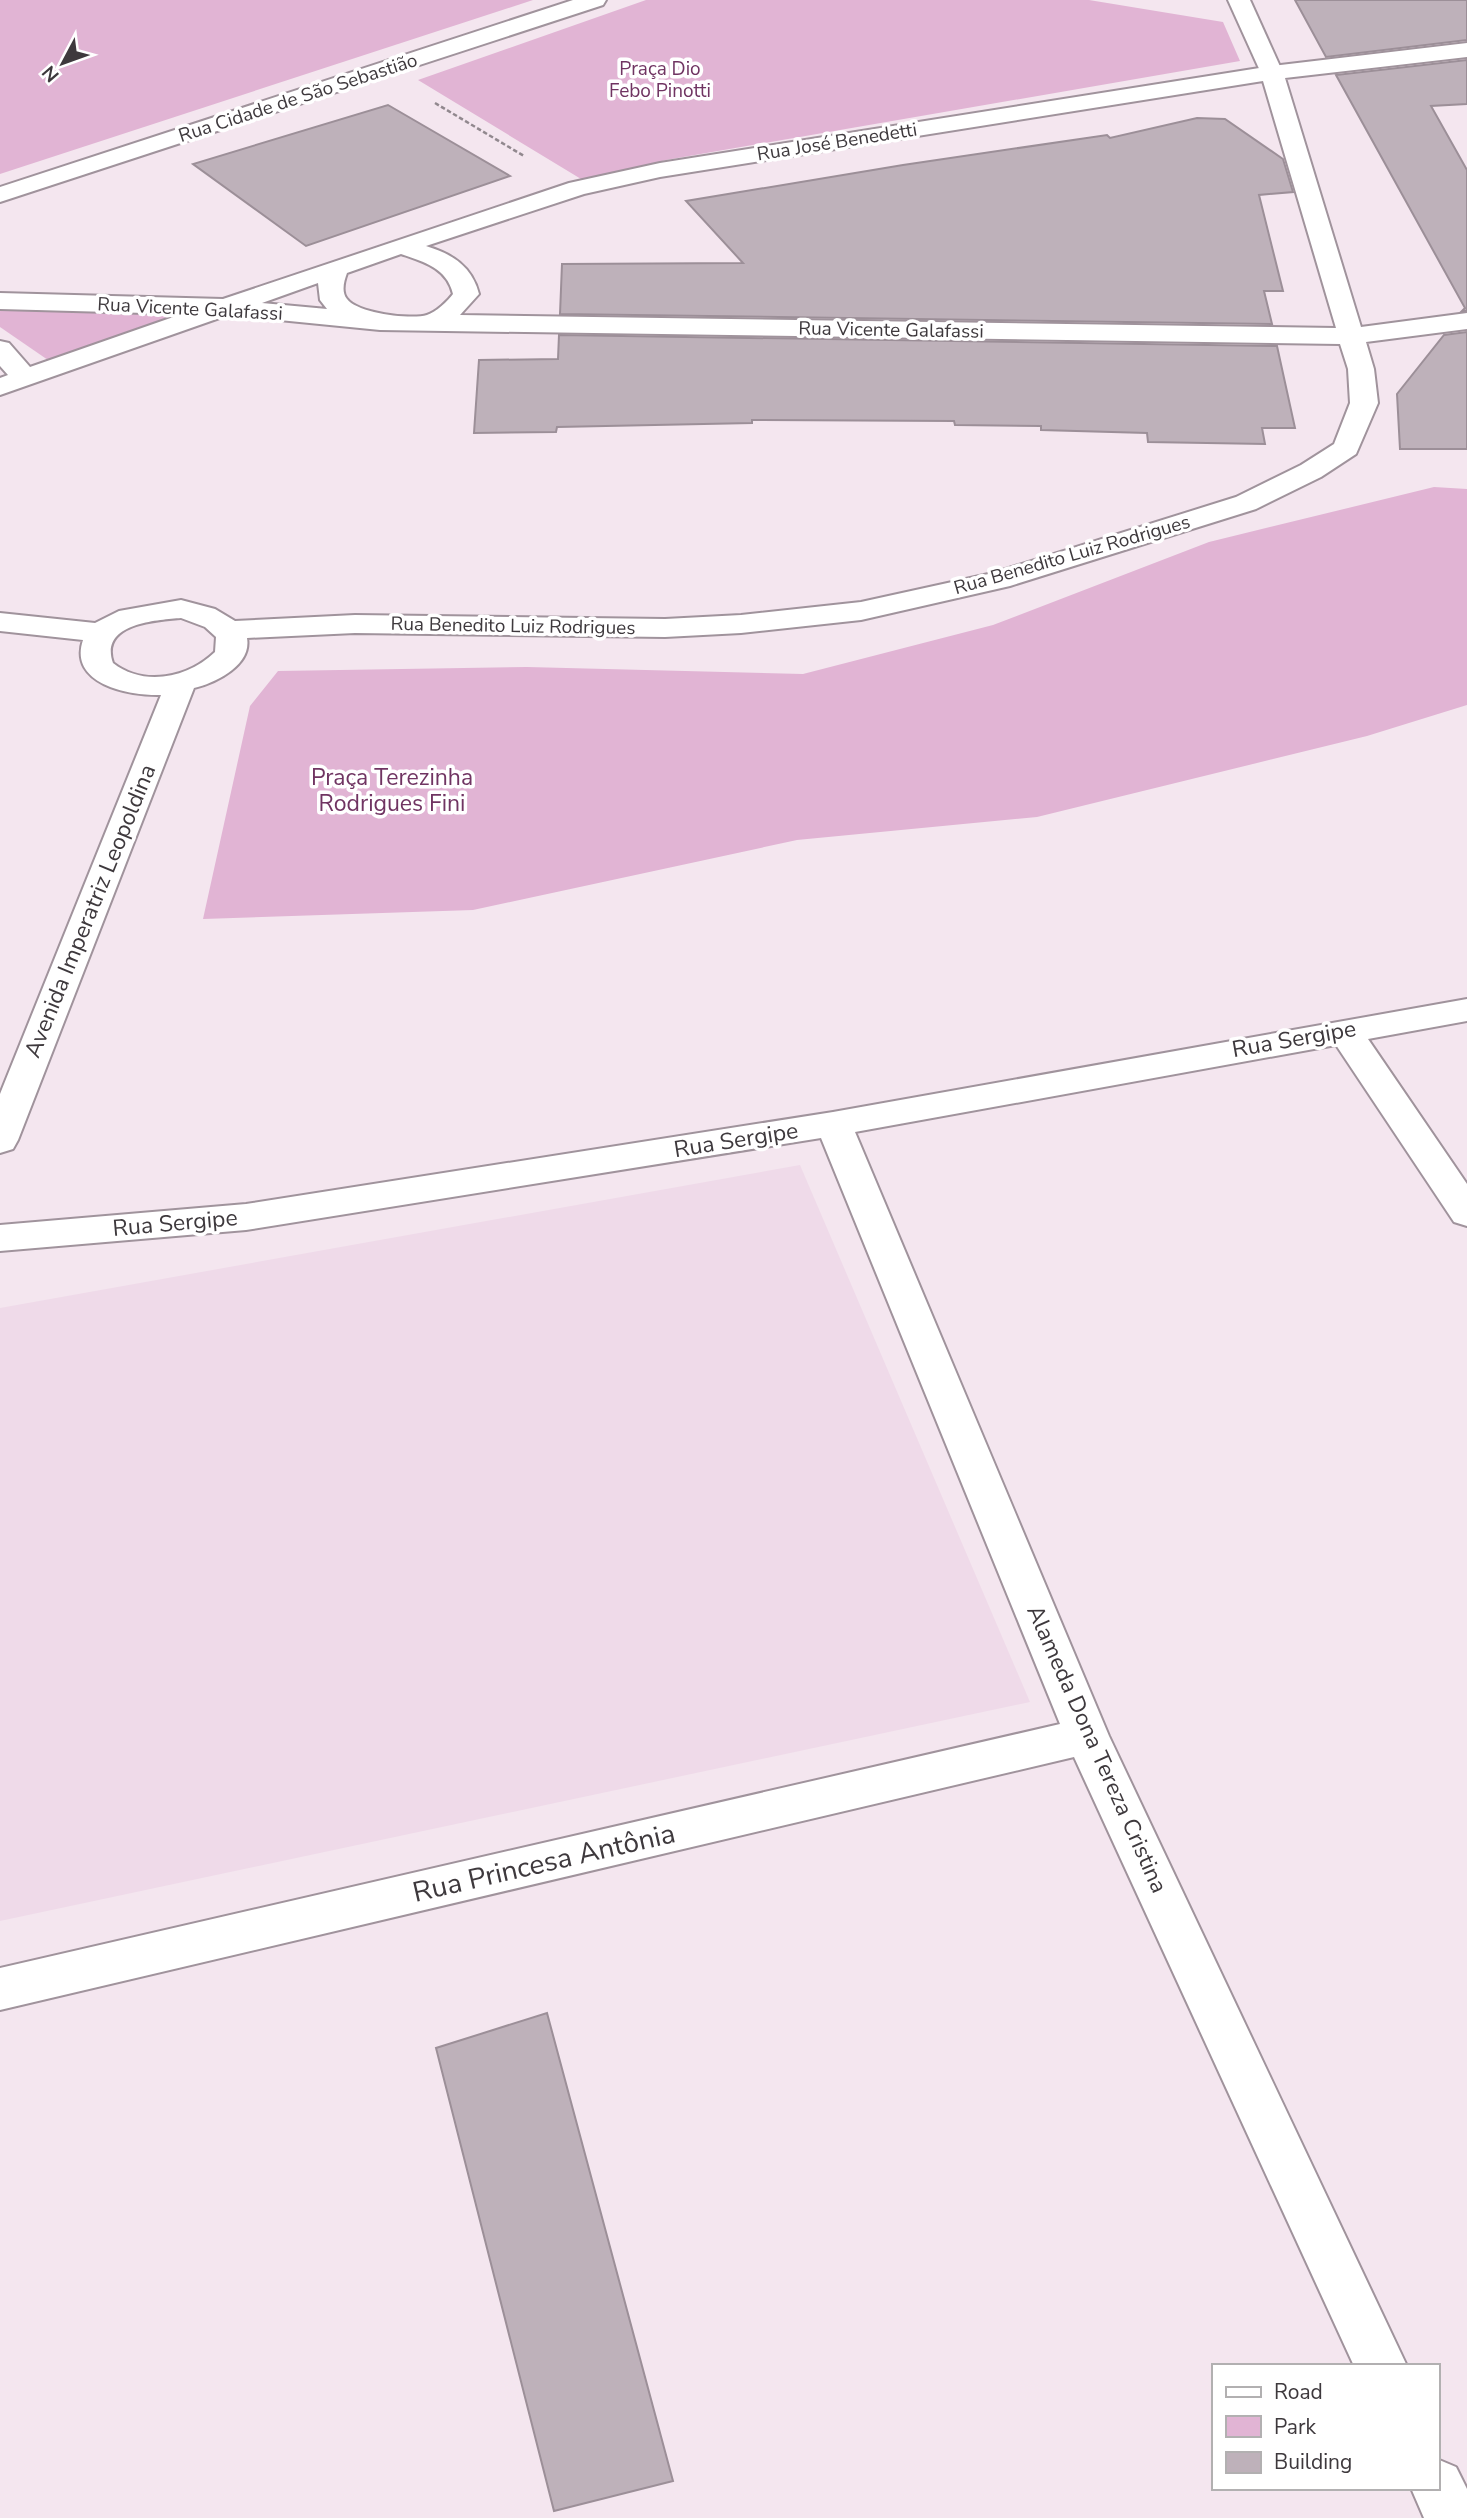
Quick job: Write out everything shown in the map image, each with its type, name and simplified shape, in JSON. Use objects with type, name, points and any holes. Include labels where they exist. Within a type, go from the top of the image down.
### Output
[{"type":"street","name":"Rua Cidade de São Sebastião","points":[[0,195],[596,0]]},
{"type":"street","name":"Rua Benedito Luiz Rodrigues","points":[[228,630],[355,624],[665,628],[741,624],[861,611],[1000,580],[1247,503],[1331,460],[1346,448],[1364,403],[1361,369],[1272,73],[1239,0]]},
{"type":"street","name":"Rua José Benedetti","points":[[0,387],[336,268],[578,188],[660,170],[1272,73],[1467,50]]},
{"type":"street","points":[[402,246],[453,267],[465,280],[466,294],[458,305],[432,323]]},
{"type":"street","points":[[336,268],[327,286],[329,295],[337,305],[354,315],[380,322]]},
{"type":"street","name":"Rua Vicente Galafassi","points":[[0,301],[224,307],[380,322],[1349,336],[1467,321]]},
{"type":"street","points":[[0,349],[25,378]]},
{"type":"street","points":[[181,609],[218,620],[228,630],[232,642],[228,654],[218,666],[181,682],[135,684],[116,678],[102,669],[95,658],[96,645],[103,633],[117,622],[136,614],[181,609]]},
{"type":"street","points":[[0,622],[103,633]]},
{"type":"street","name":"Avenida Imperatriz Leopoldina","points":[[0,1140],[181,682]]},
{"type":"street","name":"Rua Sergipe","points":[[0,1238],[246,1217],[833,1124],[1467,1010]]},
{"type":"street","points":[[1344,1030],[1467,1213]]},
{"type":"street","name":"Alameda Dona Tereza Cristina","points":[[833,1124],[1087,1736],[1380,2364]]},
{"type":"street","name":"Rua Princesa Antônia","points":[[0,1989],[1087,1736]]},
{"type":"street","points":[[1439,2490],[1452,2518]]},
{"type":"path","points":[[380,71],[578,188]]},
{"type":"shaded area","points":[[800,1165],[1030,1702],[0,1921],[0,1308]]},
{"type":"green space","points":[[0,0],[533,0],[0,174]]},
{"type":"green space","name":"Praça Dio Febo Pinotti","points":[[646,0],[1089,0],[1223,22],[1240,61],[666,160],[586,182],[418,80]]},
{"type":"green space","points":[[0,305],[175,309],[177,315],[48,360],[0,327]]},
{"type":"green space","name":"Praça Terezinha Rodrigues Fini","points":[[1434,487],[1467,489],[1467,705],[1367,736],[1037,817],[797,840],[473,910],[203,919],[250,706],[278,671],[527,667],[803,674],[993,625],[1209,542]]},
{"type":"building","points":[[1295,0],[1467,0],[1467,40],[1326,57]]},
{"type":"building","points":[[1467,60],[1467,104],[1431,106],[1467,170],[1467,311],[1462,311],[1465,308],[1336,75]]},
{"type":"building","points":[[388,105],[510,176],[306,246],[193,164]]},
{"type":"building","points":[[1197,118],[1225,119],[1283,159],[1293,192],[1259,195],[1283,291],[1264,291],[1272,324],[560,314],[562,264],[743,263],[686,201],[903,165],[1107,135],[1110,138]]},
{"type":"building","points":[[1467,332],[1467,449],[1400,449],[1397,394],[1444,335]]},
{"type":"building","points":[[559,335],[1277,346],[1295,428],[1262,428],[1265,444],[1148,442],[1147,433],[1041,430],[1041,426],[955,425],[954,421],[752,420],[752,423],[557,427],[556,432],[474,433],[479,360],[558,359]]},
{"type":"building","points":[[547,2013],[673,2481],[554,2511],[436,2048]]}]
